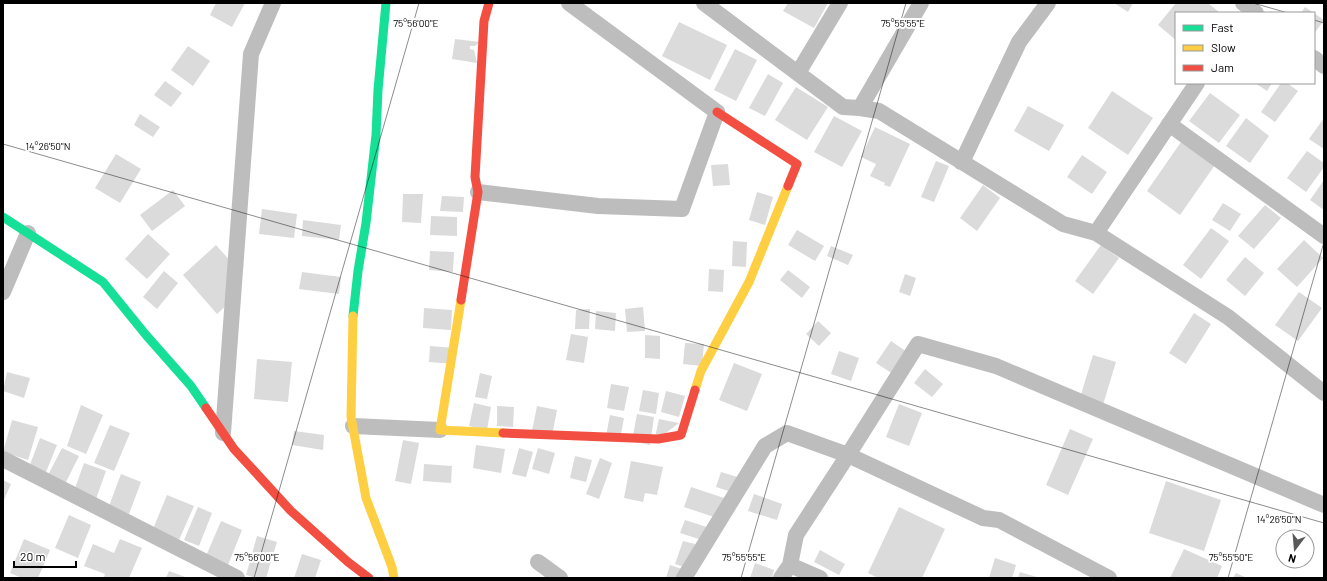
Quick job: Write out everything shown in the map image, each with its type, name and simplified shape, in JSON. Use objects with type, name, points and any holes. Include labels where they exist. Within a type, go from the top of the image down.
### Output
[{"type":"street","points":[[223,433],[251,54],[273,3]]},
{"type":"street","points":[[386,3],[378,90],[376,135],[353,320],[352,417],[366,498],[392,567],[394,578]]},
{"type":"street","points":[[440,430],[478,192],[475,178],[484,22],[489,3]]},
{"type":"street","points":[[353,426],[658,439],[681,435],[701,371],[750,282],[797,164],[717,112],[569,3]]},
{"type":"street","points":[[704,3],[720,8],[798,73],[843,107],[879,110],[1064,224],[1096,233],[1228,317],[1324,393]]},
{"type":"street","points":[[798,73],[840,3]]},
{"type":"street","points":[[860,108],[921,3]]},
{"type":"street","points":[[962,162],[1019,42],[1048,3]]},
{"type":"street","points":[[1315,59],[1324,66]]},
{"type":"street","points":[[1096,233],[1196,84]]},
{"type":"street","points":[[478,192],[598,206],[682,209],[717,112]]},
{"type":"street","points":[[1169,124],[1324,236]]},
{"type":"street","points":[[3,217],[103,282],[146,335],[191,386],[234,449],[291,512],[354,573],[369,578]]},
{"type":"street","points":[[3,292],[28,233]]},
{"type":"street","points":[[781,578],[790,565],[796,535],[918,344],[996,366],[1324,505]]},
{"type":"street","points":[[684,578],[765,446],[787,433],[848,455],[983,518],[999,520],[1109,578]]},
{"type":"street","points":[[3,459],[236,578]]},
{"type":"street","points":[[538,562],[560,578]]},
{"type":"street","points":[[790,565],[820,578]]},
{"type":"building","points":[[216,3],[245,3],[232,27],[210,15]]},
{"type":"building","points":[[788,3],[828,3],[814,28],[783,11]]},
{"type":"building","points":[[1114,3],[1133,3],[1128,12]]},
{"type":"building","points":[[1176,3],[1208,3],[1219,12],[1175,12],[1175,39],[1158,25]]},
{"type":"building","points":[[1305,7],[1312,12],[1302,12]]},
{"type":"building","points":[[1315,14],[1324,20],[1315,33]]},
{"type":"building","points":[[679,22],[727,45],[710,80],[662,56]]},
{"type":"building","points":[[455,39],[480,42],[475,46],[470,46],[470,49],[474,50],[477,63],[452,59]]},
{"type":"building","points":[[188,46],[210,61],[193,86],[171,70]]},
{"type":"building","points":[[735,49],[757,60],[736,101],[714,90]]},
{"type":"building","points":[[768,74],[783,83],[765,116],[749,108]]},
{"type":"building","points":[[165,81],[182,93],[171,107],[154,95]]},
{"type":"building","points":[[1256,84],[1271,84],[1267,91]]},
{"type":"building","points":[[1280,84],[1288,84],[1298,91],[1275,122],[1261,112]]},
{"type":"building","points":[[796,87],[828,107],[807,140],[775,120]]},
{"type":"building","points":[[1112,91],[1153,118],[1128,155],[1088,128]]},
{"type":"building","points":[[1210,93],[1240,115],[1219,143],[1189,121]]},
{"type":"building","points":[[1028,106],[1064,125],[1049,151],[1014,131]]},
{"type":"building","points":[[140,114],[160,127],[153,137],[134,125]]},
{"type":"building","points":[[834,116],[862,131],[842,167],[814,152]]},
{"type":"building","points":[[1246,118],[1269,136],[1250,163],[1226,146]]},
{"type":"building","points":[[1324,118],[1324,149],[1309,139]]},
{"type":"building","points":[[875,127],[910,144],[890,187],[870,176],[876,164],[861,157]]},
{"type":"building","points":[[1181,142],[1215,165],[1180,215],[1147,191]]},
{"type":"building","points":[[1307,151],[1324,163],[1324,167],[1306,192],[1287,178]]},
{"type":"building","points":[[116,154],[141,169],[120,203],[95,188]]},
{"type":"building","points":[[1082,155],[1107,172],[1092,194],[1067,177]]},
{"type":"building","points":[[936,161],[949,166],[934,202],[921,197]]},
{"type":"building","points":[[728,164],[730,185],[713,186],[711,165]]},
{"type":"building","points":[[1324,180],[1324,210],[1310,200]]},
{"type":"building","points":[[983,185],[1000,198],[977,231],[960,218]]},
{"type":"building","points":[[173,190],[185,206],[152,231],[140,215]]},
{"type":"building","points":[[757,192],[773,197],[765,225],[749,220]]},
{"type":"building","points":[[403,194],[423,194],[421,223],[402,222]]},
{"type":"building","points":[[442,196],[464,197],[463,212],[440,211]]},
{"type":"building","points":[[1223,203],[1241,214],[1230,231],[1212,220]]},
{"type":"building","points":[[1265,205],[1281,218],[1254,249],[1238,236]]},
{"type":"building","points":[[262,209],[297,214],[294,238],[259,234]]},
{"type":"building","points":[[431,216],[457,217],[457,236],[430,235]]},
{"type":"building","points":[[303,220],[341,225],[339,240],[302,236]]},
{"type":"building","points":[[1211,228],[1229,241],[1201,279],[1183,265]]},
{"type":"building","points":[[797,230],[824,246],[815,261],[788,245]]},
{"type":"building","points":[[148,234],[170,254],[147,279],[125,259]]},
{"type":"building","points":[[1304,240],[1323,258],[1297,287],[1277,269]]},
{"type":"building","points":[[733,241],[747,242],[746,267],[732,266]]},
{"type":"building","points":[[216,245],[234,265],[229,303],[217,314],[183,275]]},
{"type":"building","points":[[1101,245],[1119,258],[1093,294],[1075,281]]},
{"type":"building","points":[[831,246],[853,255],[848,265],[827,256]]},
{"type":"building","points":[[430,251],[454,252],[453,272],[429,270]]},
{"type":"building","points":[[1245,257],[1264,273],[1245,296],[1226,280]]},
{"type":"building","points":[[709,269],[724,270],[723,292],[708,291]]},
{"type":"building","points":[[788,270],[810,287],[802,298],[780,280]]},
{"type":"building","points":[[164,271],[178,283],[157,309],[143,297]]},
{"type":"building","points":[[302,272],[341,277],[339,294],[299,289]]},
{"type":"building","points":[[905,274],[916,278],[910,296],[899,292]]},
{"type":"building","points":[[1299,292],[1322,308],[1298,341],[1275,325]]},
{"type":"building","points":[[643,307],[645,331],[627,332],[625,309]]},
{"type":"building","points":[[424,308],[452,310],[451,330],[423,328]]},
{"type":"building","points":[[590,309],[589,329],[575,329],[576,310]]},
{"type":"building","points":[[596,311],[616,313],[615,331],[595,329]]},
{"type":"building","points":[[1194,313],[1211,324],[1186,364],[1169,353]]},
{"type":"building","points":[[818,321],[831,333],[819,346],[806,334]]},
{"type":"building","points":[[571,334],[588,337],[584,363],[566,360]]},
{"type":"building","points":[[645,335],[660,336],[660,359],[645,358]]},
{"type":"building","points":[[891,341],[907,352],[893,374],[876,363]]},
{"type":"building","points":[[685,343],[704,344],[702,366],[683,364]]},
{"type":"building","points":[[430,346],[455,348],[454,364],[429,362]]},
{"type":"building","points":[[839,351],[859,358],[851,381],[831,374]]},
{"type":"building","points":[[1093,355],[1116,362],[1102,408],[1079,401]]},
{"type":"building","points":[[257,359],[292,362],[288,402],[254,399]]},
{"type":"building","points":[[734,363],[762,374],[747,411],[719,400]]},
{"type":"building","points":[[925,369],[943,384],[932,397],[914,383]]},
{"type":"building","points":[[7,372],[30,378],[24,398],[3,391]]},
{"type":"building","points":[[480,373],[492,376],[487,399],[475,397]]},
{"type":"building","points":[[611,384],[629,387],[624,411],[607,408]]},
{"type":"building","points":[[643,390],[659,393],[656,414],[639,411]]},
{"type":"building","points":[[666,391],[685,396],[679,417],[661,412]]},
{"type":"building","points":[[474,403],[491,407],[487,430],[469,426]]},
{"type":"building","points":[[899,404],[922,413],[909,446],[886,437]]},
{"type":"building","points":[[81,405],[103,415],[86,454],[67,446]]},
{"type":"building","points":[[497,406],[514,407],[513,427],[497,426]]},
{"type":"building","points":[[537,406],[557,410],[552,436],[532,431]]},
{"type":"building","points":[[637,414],[654,417],[650,445],[632,441]]},
{"type":"building","points":[[610,415],[624,418],[620,439],[606,436]]},
{"type":"building","points":[[659,419],[679,423],[654,442]]},
{"type":"building","points":[[12,420],[38,427],[28,460],[3,452]]},
{"type":"building","points":[[110,425],[130,433],[114,471],[94,463]]},
{"type":"building","points":[[1070,429],[1093,439],[1068,495],[1046,485]]},
{"type":"building","points":[[294,431],[324,435],[323,450],[292,445]]},
{"type":"building","points":[[40,438],[57,445],[44,477],[28,470]]},
{"type":"building","points":[[403,440],[419,443],[411,484],[395,481]]},
{"type":"building","points":[[476,445],[505,449],[501,473],[473,468]]},
{"type":"building","points":[[62,448],[79,456],[65,484],[48,475]]},
{"type":"building","points":[[519,448],[533,452],[526,477],[512,474]]},
{"type":"building","points":[[538,448],[555,453],[549,474],[532,469]]},
{"type":"building","points":[[575,456],[592,460],[586,482],[570,478]]},
{"type":"building","points":[[600,458],[612,463],[599,499],[586,494]]},
{"type":"building","points":[[631,461],[663,467],[657,495],[645,493],[643,502],[624,498]]},
{"type":"building","points":[[84,463],[106,471],[96,499],[74,491]]},
{"type":"building","points":[[424,464],[452,466],[451,483],[423,481]]},
{"type":"building","points":[[721,472],[744,479],[738,494],[716,487]]},
{"type":"building","points":[[121,474],[141,482],[129,514],[109,506]]},
{"type":"building","points":[[3,480],[11,484],[3,502]]},
{"type":"building","points":[[1166,481],[1221,500],[1204,551],[1149,533]]},
{"type":"building","points":[[691,487],[730,500],[723,520],[684,507]]},
{"type":"building","points":[[754,494],[782,504],[777,520],[748,511]]},
{"type":"building","points":[[167,495],[194,506],[179,540],[153,529]]},
{"type":"building","points":[[198,507],[212,513],[199,546],[184,540]]},
{"type":"building","points":[[899,507],[945,529],[922,578],[878,578],[868,573]]},
{"type":"building","points":[[69,515],[91,525],[78,558],[55,548]]},
{"type":"building","points":[[685,520],[713,529],[708,542],[680,533]]},
{"type":"building","points":[[221,521],[242,530],[228,565],[206,556]]},
{"type":"building","points":[[257,536],[277,542],[266,578],[257,578],[246,575]]},
{"type":"building","points":[[24,539],[50,550],[38,578],[22,578],[10,573]]},
{"type":"building","points":[[120,539],[142,548],[129,578],[106,578],[104,577],[105,574],[84,566],[93,544],[114,553]]},
{"type":"building","points":[[683,541],[695,544],[687,568],[675,564]]},
{"type":"building","points":[[1184,549],[1222,566],[1217,578],[1170,578]]},
{"type":"building","points":[[820,550],[845,564],[839,575],[814,562]]},
{"type":"building","points":[[302,554],[321,560],[315,578],[294,578]]},
{"type":"building","points":[[995,558],[1016,565],[1012,578],[989,578]]},
{"type":"building","points":[[755,563],[774,570],[772,578],[750,578]]},
{"type":"building","points":[[670,565],[682,569],[679,578],[666,578]]},
{"type":"building","points":[[169,571],[188,578],[166,578]]},
{"type":"building","points":[[1020,572],[1040,578],[1018,578]]},
{"type":"building","points":[[1236,573],[1247,578],[1233,578]]},
{"type":"traffic: fast","points":[[353,316],[376,135],[378,90],[386,3]]},
{"type":"traffic: fast","points":[[3,217],[103,282],[146,335],[191,386],[206,408]]},
{"type":"traffic: slow","points":[[695,390],[701,371],[749,282],[788,186]]},
{"type":"traffic: slow","points":[[461,300],[440,430],[503,433]]},
{"type":"traffic: slow","points":[[353,316],[351,417],[366,498],[392,567],[394,578]]},
{"type":"traffic: jam","points":[[461,300],[478,192],[475,177],[484,21],[489,3]]},
{"type":"traffic: jam","points":[[717,112],[797,164],[788,186]]},
{"type":"traffic: jam","points":[[503,433],[658,439],[681,435],[695,390]]},
{"type":"traffic: jam","points":[[206,408],[234,449],[291,511],[348,562],[369,578]]}]
